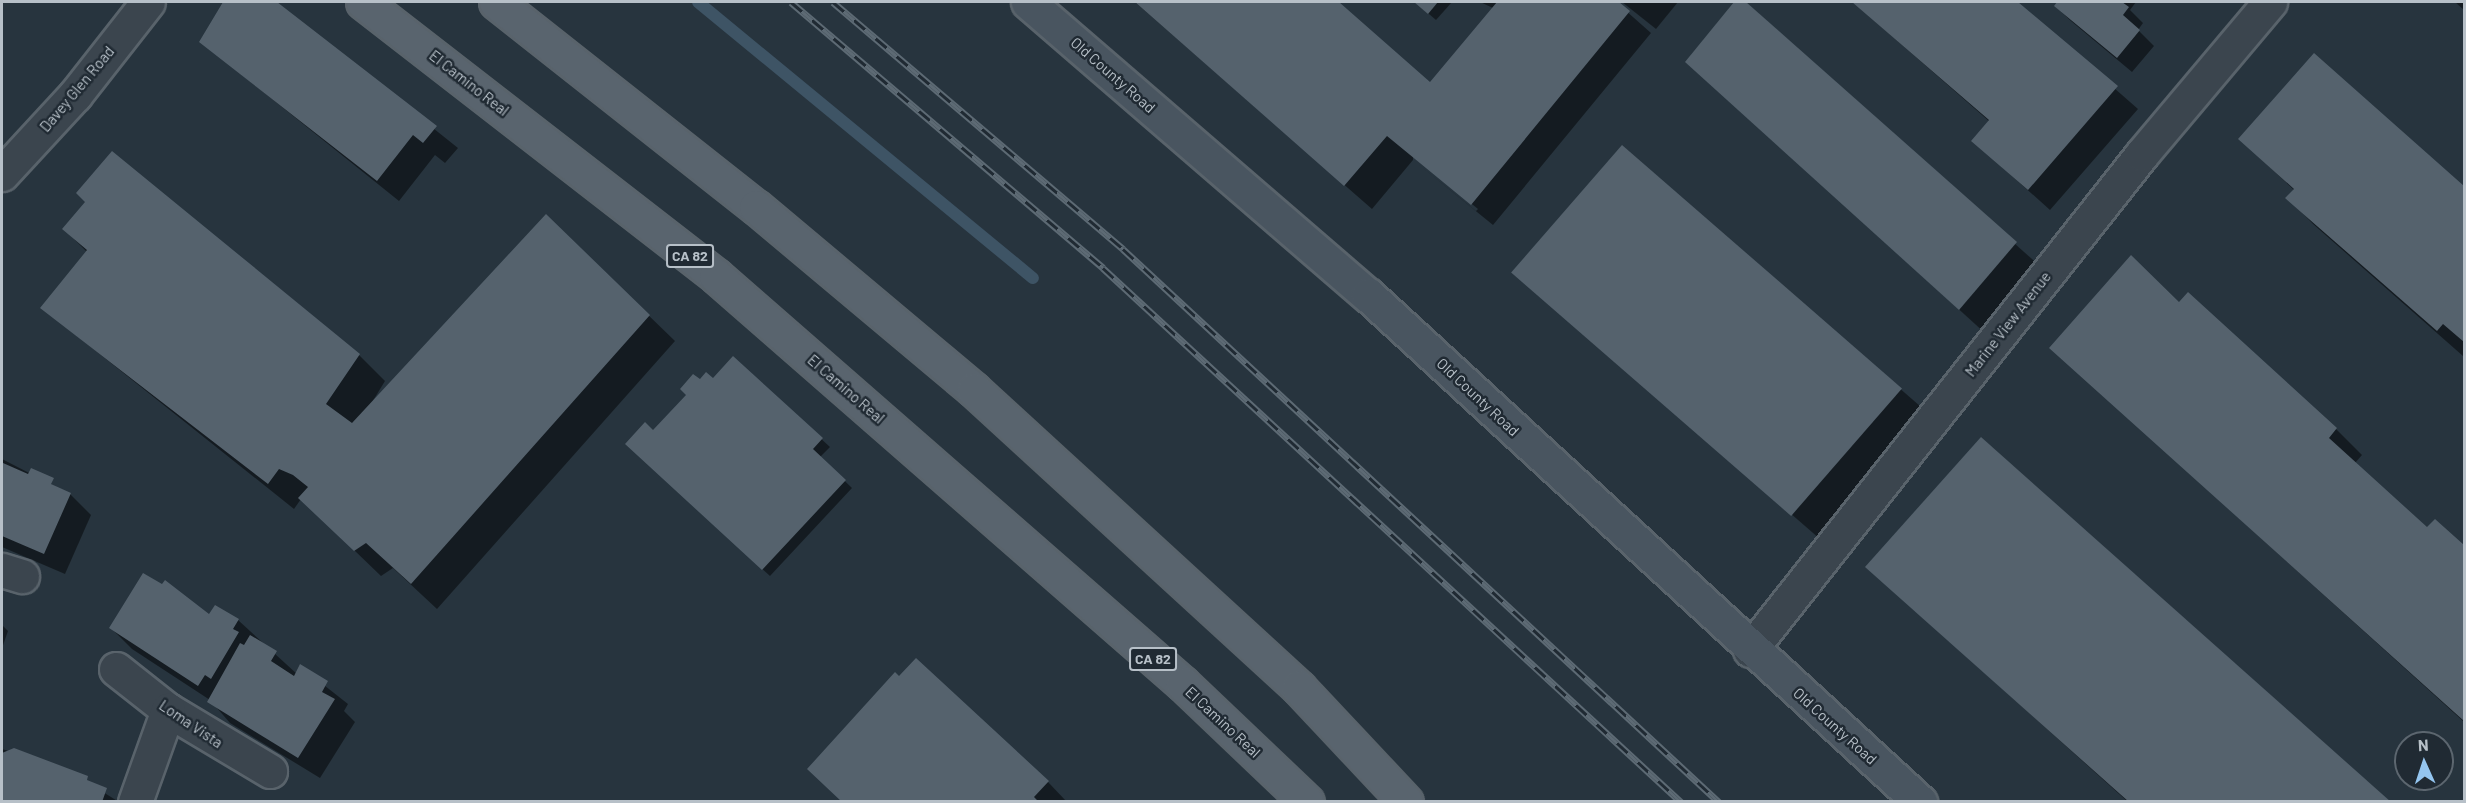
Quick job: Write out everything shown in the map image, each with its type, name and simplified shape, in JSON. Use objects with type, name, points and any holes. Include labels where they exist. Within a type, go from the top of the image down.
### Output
[{"type":"main road","name":"El Camino Real","points":[[363,2],[716,276],[1183,684],[1307,801]]},
{"type":"main road","points":[[496,2],[756,207],[982,398],[1299,688],[1406,801]]},
{"type":"street","name":"Davey Glen Road","points":[[2,174],[75,95],[148,2]]},
{"type":"street","name":"Old County Road","points":[[1028,2],[1368,295],[1750,650],[1920,801]]},
{"type":"street","name":"Marine View Avenue","points":[[1750,650],[2142,154],[2270,2]]},
{"type":"street","name":"Loma Vista","points":[[116,669],[168,710],[270,771]]},
{"type":"street","points":[[135,801],[168,710]]},
{"type":"building","points":[[223,2],[277,2],[437,126],[423,143],[413,135],[377,181],[199,42]]},
{"type":"building","points":[[1135,2],[1339,2],[1430,82],[1497,2],[1619,2],[1630,11],[1471,205],[1387,136],[1344,186]]},
{"type":"building","points":[[1414,2],[1438,2],[1428,14]]},
{"type":"building","points":[[1734,2],[1746,2],[2017,242],[1959,310],[1685,62]]},
{"type":"building","points":[[1852,2],[2018,2],[2118,86],[2028,190],[1971,141],[1989,120]]},
{"type":"building","points":[[2057,2],[2122,2],[2129,7],[2123,15],[2140,30],[2117,58],[2054,6]]},
{"type":"building","points":[[2314,53],[2464,186],[2464,342],[2443,324],[2437,331],[2285,198],[2294,189],[2238,139]]},
{"type":"building","points":[[1622,145],[1902,388],[1791,516],[1511,273]]},
{"type":"building","points":[[112,151],[360,354],[326,404],[352,423],[546,214],[650,315],[411,584],[366,543],[354,551],[298,498],[308,487],[293,475],[279,469],[268,484],[40,308],[87,250],[62,229],[85,202],[76,193]]},
{"type":"building","points":[[2131,255],[2179,302],[2188,292],[2337,428],[2329,438],[2427,527],[2435,519],[2464,545],[2464,721],[2049,348]]},
{"type":"building","points":[[733,356],[823,438],[813,449],[846,480],[762,570],[625,444],[645,422],[653,430],[686,395],[680,389],[693,374],[700,379],[706,372],[713,378]]},
{"type":"building","points":[[1981,437],[2391,802],[2129,802],[1865,567]]},
{"type":"building","points":[[2,457],[3,463],[28,474],[31,468],[54,478],[51,484],[71,493],[44,554],[2,536]]},
{"type":"building","points":[[143,573],[162,584],[165,580],[209,614],[215,605],[239,619],[233,629],[239,632],[211,679],[205,675],[198,686],[109,628]]},
{"type":"building","points":[[250,635],[277,651],[271,661],[294,676],[300,664],[328,681],[322,692],[335,699],[298,758],[207,702],[240,643],[244,645]]},
{"type":"building","points":[[916,658],[1049,781],[1034,797],[1039,802],[842,802],[807,769],[895,672],[899,676]]},
{"type":"building","points":[[14,748],[88,776],[87,780],[107,788],[102,802],[2,802],[2,753]]},
{"type":"waterway","points":[[698,2],[1033,278]]},
{"type":"railway","points":[[791,2],[1103,268],[1681,802]]},
{"type":"railway","points":[[833,2],[1123,249],[1719,802]]}]
